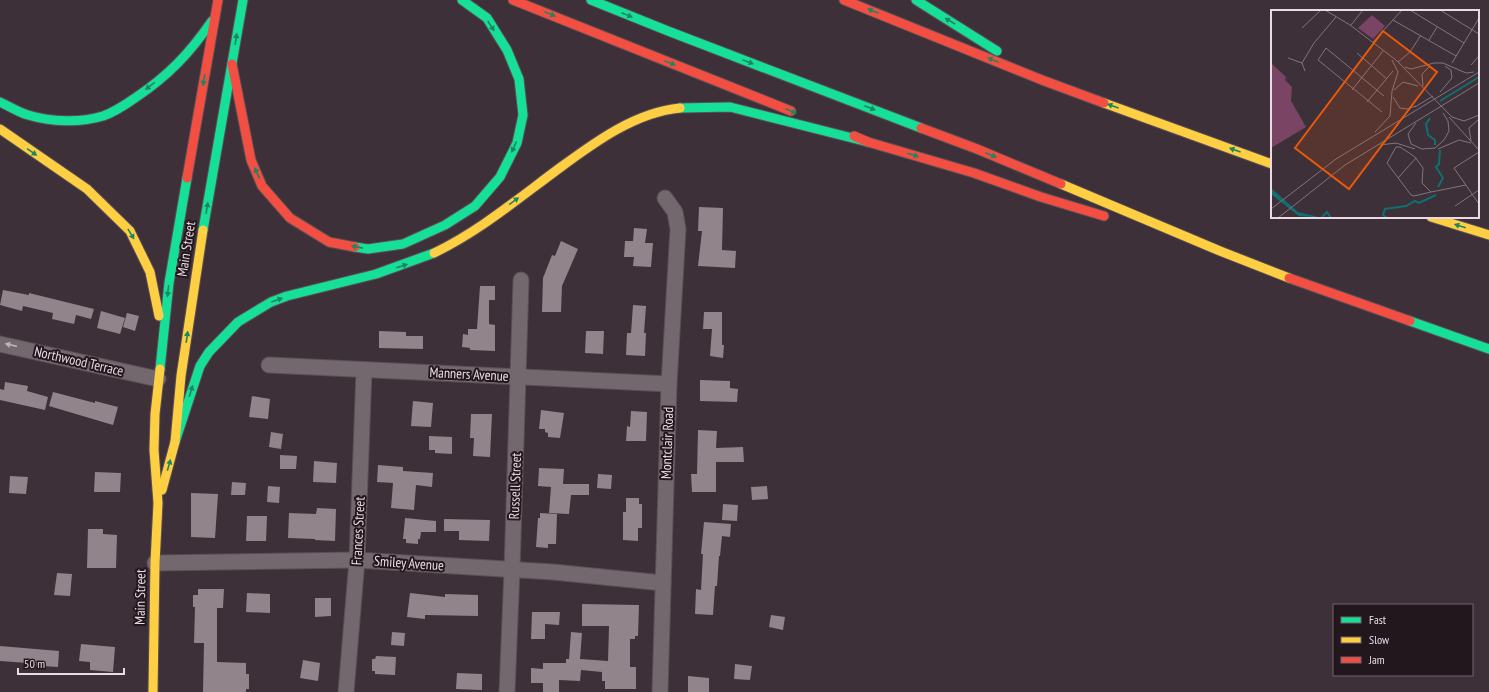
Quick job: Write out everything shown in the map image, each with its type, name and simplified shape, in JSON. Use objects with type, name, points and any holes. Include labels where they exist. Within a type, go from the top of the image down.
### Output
[{"type":"highway","name":"Main Street","points":[[153,692],[155,563],[158,503],[154,450],[158,378],[169,283],[218,0]]},
{"type":"highway","name":"Main Street","points":[[158,503],[176,442],[181,376],[188,327],[211,181],[243,0]]},
{"type":"highway","points":[[232,64],[251,160],[262,186],[290,218],[329,242],[368,249],[402,244],[445,225],[475,206],[500,177],[517,143],[523,115],[519,79],[507,50],[487,18],[462,0]]},
{"type":"highway","points":[[514,0],[868,142]]},
{"type":"highway","points":[[591,0],[977,149],[1220,251],[1321,290],[1489,349]]},
{"type":"highway","points":[[844,0],[1042,80],[1271,164]]},
{"type":"highway","points":[[916,0],[1042,80]]},
{"type":"highway","points":[[0,102],[27,115],[57,121],[83,120],[110,113],[142,93],[188,54],[215,17]]},
{"type":"highway","points":[[176,442],[200,366],[210,352],[238,322],[271,302],[287,296],[376,274],[431,255],[451,245],[477,228],[594,142],[619,128],[646,116],[672,109],[730,107],[868,142],[974,172],[1041,197],[1116,219]]},
{"type":"highway","points":[[0,129],[87,189],[130,231],[150,272],[163,335]]},
{"type":"highway","points":[[1434,218],[1489,235]]},
{"type":"highway","points":[[1138,226],[1220,251]]},
{"type":"street","name":"Montclair Road","points":[[660,692],[669,384],[678,229],[675,212],[665,198]]},
{"type":"street","name":"Russell Street","points":[[507,692],[521,280]]},
{"type":"street","name":"Northwood Terrace","points":[[0,344],[158,378]]},
{"type":"street","name":"Manners Avenue","points":[[269,365],[669,384]]},
{"type":"street","name":"Frances Street","points":[[346,692],[357,560],[364,370]]},
{"type":"street","name":"Smiley Avenue","points":[[155,563],[357,560],[553,572],[663,583]]},
{"type":"building","points":[[699,207],[723,208],[722,250],[736,251],[735,268],[698,266],[702,231],[698,231]]},
{"type":"building","points":[[634,228],[647,229],[645,243],[653,243],[651,267],[633,266],[634,257],[624,257],[625,241],[633,241]]},
{"type":"building","points":[[561,241],[578,249],[562,286],[561,312],[542,312],[543,278],[552,255],[555,256]]},
{"type":"building","points":[[480,286],[495,286],[495,300],[489,300],[489,324],[495,325],[495,351],[470,350],[470,348],[462,347],[463,334],[468,335],[468,329],[477,329]]},
{"type":"building","points":[[3,290],[29,295],[29,293],[94,309],[91,319],[76,315],[74,324],[52,319],[53,313],[23,306],[22,311],[0,305]]},
{"type":"building","points":[[633,305],[646,306],[644,333],[646,333],[645,356],[626,355],[627,333],[631,333]]},
{"type":"building","points":[[101,311],[125,318],[120,334],[97,328]]},
{"type":"building","points":[[704,312],[722,312],[722,345],[724,345],[723,358],[710,356],[712,329],[703,329]]},
{"type":"building","points":[[127,313],[139,316],[135,331],[123,327]]},
{"type":"building","points":[[379,331],[406,332],[406,336],[423,336],[423,349],[379,348]]},
{"type":"building","points":[[586,331],[604,331],[603,354],[585,353]]},
{"type":"building","points":[[700,380],[730,381],[730,388],[738,389],[737,402],[700,401]]},
{"type":"building","points":[[5,382],[28,386],[27,391],[48,397],[45,410],[0,400],[0,389],[4,390]]},
{"type":"building","points":[[53,392],[95,403],[95,401],[118,407],[113,425],[49,406]]},
{"type":"building","points":[[252,396],[270,399],[268,419],[249,417]]},
{"type":"building","points":[[413,401],[433,403],[431,427],[411,426]]},
{"type":"building","points":[[541,410],[564,413],[560,438],[548,437],[548,433],[545,432],[545,429],[539,429]]},
{"type":"building","points":[[631,411],[647,412],[646,441],[626,441],[627,426],[630,427]]},
{"type":"building","points":[[471,414],[492,414],[490,457],[473,456],[474,438],[470,438]]},
{"type":"building","points":[[698,430],[717,431],[716,448],[743,447],[744,462],[716,462],[716,492],[692,492],[691,474],[697,474]]},
{"type":"building","points":[[271,432],[283,434],[281,449],[269,447]]},
{"type":"building","points":[[429,436],[452,437],[452,454],[435,453],[435,450],[429,450]]},
{"type":"building","points":[[280,455],[297,456],[296,469],[280,469]]},
{"type":"building","points":[[314,461],[337,463],[336,483],[313,482]]},
{"type":"building","points":[[378,465],[403,467],[403,471],[433,473],[432,487],[416,485],[414,510],[391,508],[393,483],[377,482]]},
{"type":"building","points":[[539,468],[564,469],[563,484],[589,484],[589,495],[571,495],[569,514],[549,513],[551,487],[538,486]]},
{"type":"building","points":[[95,472],[121,473],[120,492],[94,492]]},
{"type":"building","points":[[598,474],[612,475],[611,489],[597,488]]},
{"type":"building","points":[[10,476],[28,477],[26,494],[9,493]]},
{"type":"building","points":[[232,482],[246,483],[245,495],[231,495]]},
{"type":"building","points":[[268,486],[280,487],[279,503],[267,502]]},
{"type":"building","points":[[767,486],[768,499],[752,500],[751,487]]},
{"type":"building","points":[[191,493],[218,494],[215,538],[191,537]]},
{"type":"building","points":[[626,498],[639,498],[639,504],[642,504],[642,528],[638,528],[638,541],[623,540],[623,512],[626,512]]},
{"type":"building","points":[[723,504],[738,505],[737,521],[722,520]]},
{"type":"building","points":[[317,508],[336,509],[335,541],[288,538],[289,513],[316,514]]},
{"type":"building","points":[[540,513],[557,514],[556,544],[548,544],[548,548],[536,547],[538,518],[540,518]]},
{"type":"building","points":[[247,516],[267,516],[266,541],[246,541]]},
{"type":"building","points":[[405,518],[436,521],[436,532],[421,532],[420,539],[418,539],[418,544],[406,543],[406,539],[403,539]]},
{"type":"building","points":[[444,519],[490,520],[489,541],[459,540],[459,531],[444,531]]},
{"type":"building","points":[[704,522],[731,524],[730,537],[722,536],[717,586],[715,586],[713,615],[695,614],[696,589],[701,590],[703,554],[701,554]]},
{"type":"building","points":[[88,529],[103,529],[103,534],[117,535],[116,568],[87,568]]},
{"type":"building","points":[[57,573],[72,574],[70,596],[54,595]]},
{"type":"building","points":[[198,589],[224,589],[223,608],[217,608],[217,662],[246,663],[246,674],[249,674],[249,689],[246,689],[246,692],[203,692],[204,643],[194,643],[195,607],[193,607],[193,595],[198,595]]},
{"type":"building","points":[[247,593],[270,594],[270,613],[246,612]]},
{"type":"building","points":[[410,593],[445,597],[445,594],[478,595],[478,616],[425,615],[425,619],[407,617]]},
{"type":"building","points":[[315,598],[331,598],[331,616],[315,617]]},
{"type":"building","points":[[582,604],[639,605],[638,636],[635,636],[635,639],[630,639],[630,667],[636,667],[636,689],[605,689],[605,681],[602,681],[602,672],[581,670],[580,681],[559,680],[559,692],[543,692],[543,683],[531,683],[531,668],[543,669],[543,663],[566,663],[566,659],[569,659],[571,632],[582,633],[580,659],[608,661],[609,626],[582,626]]},
{"type":"building","points":[[532,612],[560,612],[559,625],[545,624],[545,639],[531,639]]},
{"type":"building","points":[[771,615],[785,617],[783,630],[769,627]]},
{"type":"building","points":[[392,632],[405,633],[404,646],[391,645]]},
{"type":"building","points":[[81,644],[115,647],[113,672],[90,670],[90,662],[79,661]]},
{"type":"building","points":[[0,646],[59,651],[58,667],[27,665],[28,663],[0,661]]},
{"type":"building","points":[[376,656],[396,657],[395,675],[375,674],[375,671],[372,671],[372,659],[375,659]]},
{"type":"building","points":[[303,660],[320,663],[318,681],[300,678]]},
{"type":"building","points":[[735,664],[752,666],[750,680],[734,679]]},
{"type":"building","points":[[457,673],[482,674],[482,690],[456,689]]},
{"type":"building","points":[[688,676],[709,678],[709,692],[688,692]]},
{"type":"traffic: fast","points":[[203,230],[243,0]]},
{"type":"traffic: fast","points":[[355,247],[368,249],[403,244],[445,225],[475,206],[500,177],[517,143],[523,115],[519,79],[507,50],[487,18],[462,0]]},
{"type":"traffic: fast","points":[[591,0],[921,128]]},
{"type":"traffic: fast","points":[[916,0],[997,51]]},
{"type":"traffic: fast","points":[[0,102],[17,111],[46,119],[75,121],[103,116],[131,101],[168,73],[195,44],[212,21]]},
{"type":"traffic: fast","points":[[680,108],[730,107],[868,142]]},
{"type":"traffic: fast","points":[[160,369],[169,283],[187,178]]},
{"type":"traffic: fast","points":[[175,442],[200,366],[209,352],[238,322],[271,302],[287,296],[376,274],[434,253]]},
{"type":"traffic: fast","points":[[1410,321],[1489,349]]},
{"type":"traffic: slow","points":[[1104,103],[1271,164]]},
{"type":"traffic: slow","points":[[434,253],[484,224],[602,138],[648,115],[680,108]]},
{"type":"traffic: slow","points":[[0,129],[87,189],[130,231],[150,272],[159,316]]},
{"type":"traffic: slow","points":[[1061,184],[1220,251],[1289,278]]},
{"type":"traffic: slow","points":[[1434,218],[1489,235]]},
{"type":"traffic: slow","points":[[162,490],[175,442],[181,376],[203,230]]},
{"type":"traffic: slow","points":[[153,692],[155,563],[158,503],[154,450],[155,414],[160,369]]},
{"type":"traffic: jam","points":[[187,178],[218,0]]},
{"type":"traffic: jam","points":[[513,0],[791,111]]},
{"type":"traffic: jam","points":[[844,0],[1042,80],[1104,103]]},
{"type":"traffic: jam","points":[[232,64],[251,160],[262,186],[290,218],[329,242],[355,247]]},
{"type":"traffic: jam","points":[[921,128],[977,149],[1061,184]]},
{"type":"traffic: jam","points":[[854,136],[868,142],[974,173],[1041,197],[1104,216]]},
{"type":"traffic: jam","points":[[1289,278],[1410,321]]}]
